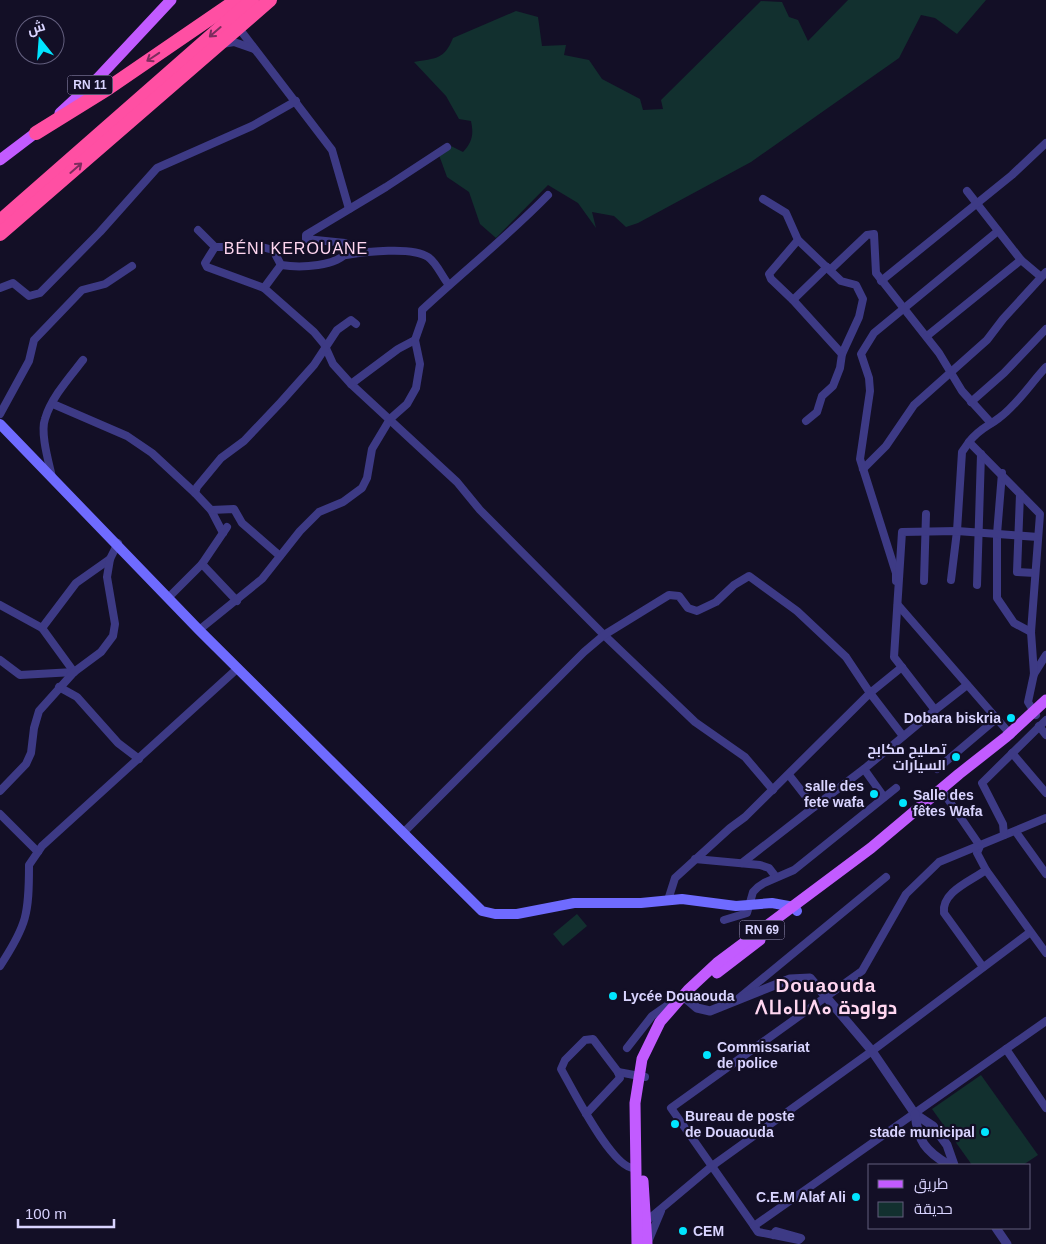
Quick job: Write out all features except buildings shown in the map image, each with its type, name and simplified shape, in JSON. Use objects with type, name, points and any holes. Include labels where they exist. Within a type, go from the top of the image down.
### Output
[{"type":"highway","points":[[36,133],[107,89],[237,0]]},
{"type":"highway","points":[[0,221],[252,0]]},
{"type":"highway","points":[[0,234],[270,0]]},
{"type":"main road","name":"RN 11","points":[[0,160],[36,133],[99,77],[171,0]]},
{"type":"main road","points":[[0,424],[118,543],[199,630],[482,911],[495,914],[516,914],[574,903],[696,899],[736,906],[772,903],[795,909]]},
{"type":"main road","name":"RN 69","points":[[647,1244],[635,1168],[634,1111],[642,1077],[660,1034],[685,998],[1012,735],[1042,713]]},
{"type":"main road","name":"RN 69","points":[[637,1244],[636,1232],[643,1216],[640,1134],[642,1077]]},
{"type":"street","points":[[238,27],[332,150],[349,209]]},
{"type":"street","points":[[212,49],[234,42],[256,50]]},
{"type":"street","points":[[0,288],[13,283],[29,296],[40,293],[100,232],[157,168],[252,126],[296,101]]},
{"type":"street","points":[[882,281],[1012,175],[1046,143]]},
{"type":"street","points":[[346,255],[350,250],[345,243],[313,241],[306,239],[306,235],[386,188],[447,147]]},
{"type":"street","points":[[863,469],[886,446],[914,405],[987,340],[1043,274],[1021,260],[967,192]]},
{"type":"street","points":[[199,630],[262,579],[319,512],[344,502],[362,488],[367,478],[372,450],[390,419],[407,404],[416,388],[420,364],[415,340],[422,320],[422,310],[449,285],[460,279],[473,264],[548,195]]},
{"type":"street","points":[[763,199],[786,214],[798,240],[841,281],[856,285],[864,299],[859,317],[842,354],[833,386],[822,396],[817,412],[806,421]]},
{"type":"street","points":[[198,230],[215,247],[262,246],[274,250],[281,266]]},
{"type":"street","points":[[998,231],[874,333],[860,354],[869,378],[870,391],[860,459],[896,573],[899,601],[996,720],[1012,735]]},
{"type":"street","points":[[793,300],[870,233],[874,234],[876,239],[876,273],[927,336],[971,402],[991,423]]},
{"type":"street","points":[[798,240],[769,274],[771,279],[793,300],[842,354]]},
{"type":"street","points":[[215,247],[205,263],[207,268],[264,288],[314,332],[333,364],[351,384],[457,482],[480,510],[604,635],[695,722],[745,757],[773,790]]},
{"type":"street","points":[[281,266],[322,264],[346,255],[374,250],[418,253],[432,260],[449,285]]},
{"type":"street","points":[[927,336],[1021,260]]},
{"type":"street","points":[[0,414],[29,361],[34,340],[82,290],[105,284],[132,266]]},
{"type":"street","points":[[264,288],[281,266]]},
{"type":"street","points":[[195,493],[197,487],[221,458],[244,441],[314,365],[324,346],[337,330],[351,320],[356,324]]},
{"type":"street","points":[[971,402],[1004,373],[1046,329]]},
{"type":"street","points":[[351,384],[398,349],[415,340]]},
{"type":"street","points":[[52,477],[44,419],[54,399],[83,360]]},
{"type":"street","points":[[951,580],[957,531],[962,452],[978,430],[1008,411],[1046,366]]},
{"type":"street","points":[[53,404],[127,436],[152,453],[195,493],[211,510],[225,530],[202,564],[169,597]]},
{"type":"street","points":[[969,442],[1002,473],[1040,514],[1031,632],[1034,674],[1028,702],[1042,713],[1046,735]]},
{"type":"street","points":[[977,585],[981,454]]},
{"type":"street","points":[[1002,473],[997,534],[997,598],[1014,623],[1031,632]]},
{"type":"street","points":[[1020,494],[1017,572],[1035,573]]},
{"type":"street","points":[[211,510],[234,509],[242,522],[280,556]]},
{"type":"street","points":[[924,581],[926,514]]},
{"type":"street","points":[[935,710],[894,657],[902,532],[957,531],[1038,537]]},
{"type":"street","points":[[0,791],[26,764],[31,753],[34,728],[40,711],[59,687],[74,672],[101,652],[113,636],[115,624],[108,577],[110,558],[118,543]]},
{"type":"street","points":[[42,628],[76,583],[110,558]]},
{"type":"street","points":[[202,564],[237,601]]},
{"type":"street","points":[[403,833],[584,652],[604,635],[669,595],[678,596],[688,608],[698,611],[716,602],[734,585],[749,576],[797,610],[846,657],[870,693],[903,736]]},
{"type":"street","points":[[0,605],[42,628],[74,672]]},
{"type":"street","points":[[1034,674],[1046,655]]},
{"type":"street","points":[[0,660],[20,675],[74,672]]},
{"type":"street","points":[[668,900],[675,878],[789,775],[870,693],[902,667]]},
{"type":"street","points":[[0,966],[17,940],[26,920],[29,865],[38,852],[238,668]]},
{"type":"street","points":[[742,864],[864,769],[967,685]]},
{"type":"street","points":[[59,687],[77,697],[118,743],[139,758]]},
{"type":"street","points":[[1004,835],[1003,824],[982,783],[1012,753],[1042,713]]},
{"type":"street","points":[[937,769],[996,720]]},
{"type":"street","points":[[1012,753],[1046,793]]},
{"type":"street","points":[[864,769],[884,797]]},
{"type":"street","points":[[789,775],[814,807]]},
{"type":"street","points":[[724,920],[747,913],[753,892],[764,882],[794,870],[896,788]]},
{"type":"street","points":[[943,792],[980,846]]},
{"type":"street","points":[[0,814],[38,852]]},
{"type":"street","points":[[773,1235],[758,1232],[671,1108],[862,971],[906,894],[939,862],[1004,835],[1016,832],[1046,818]]},
{"type":"street","points":[[1016,832],[1046,874]]},
{"type":"street","points":[[980,846],[977,853],[979,859],[1029,932],[1046,953]]},
{"type":"street","points":[[957,855],[973,855],[979,859]]},
{"type":"street","points":[[695,859],[760,865],[768,868],[776,877]]},
{"type":"street","points":[[982,967],[944,913],[944,907],[947,897],[986,870]]},
{"type":"street","points":[[734,1002],[886,877]]},
{"type":"street","points":[[643,1216],[665,1205],[712,1166],[872,1051],[1029,932]]},
{"type":"street","points":[[627,1048],[652,1016],[685,998],[697,1008],[710,1010],[798,977],[810,978],[872,1051],[915,1114],[933,1126],[947,1145],[954,1164]]},
{"type":"street","points":[[754,1226],[1046,1020]]},
{"type":"street","points":[[586,1114],[619,1081],[618,1072],[591,1038],[585,1040],[563,1062],[561,1069],[586,1114],[622,1165],[635,1168]]},
{"type":"street","points":[[1006,1049],[1046,1108]]},
{"type":"street","points":[[618,1072],[642,1077]]},
{"type":"street","points":[[915,1114],[918,1135],[931,1155],[947,1164]]},
{"type":"street","points":[[643,1216],[665,1205]]},
{"type":"street","points":[[647,1244],[665,1205]]},
{"type":"street","points":[[997,1229],[1007,1244]]},
{"type":"green space","points":[[848,0],[986,0],[957,34],[935,18],[921,15],[899,58],[751,162],[638,223],[626,227],[614,216],[592,212],[596,228],[578,203],[548,185],[496,238],[480,224],[469,192],[447,177],[439,155],[451,146],[463,152],[472,138],[471,121],[459,119],[446,96],[414,62],[438,57],[443,54],[453,38],[516,11],[538,17],[542,46],[566,45],[564,55],[589,60],[602,79],[640,99],[643,110],[663,109],[661,100],[761,1],[782,2],[789,17],[798,20],[808,41]]},
{"type":"green space","points":[[577,914],[587,926],[563,946],[553,934]]},
{"type":"green space","name":"stade municipal","points":[[981,1075],[1038,1155],[1024,1164],[971,1164],[932,1109]]},
{"type":"place","name":"Dobara biskria","points":[[1011,718]]},
{"type":"place","name":"تصليح مكابح السيارات","points":[[956,757]]},
{"type":"place","name":"salle des fete wafa","points":[[874,794]]},
{"type":"place","name":"Salle des fêtes Wafa","points":[[903,803]]},
{"type":"place","name":"Lycée Douaouda","points":[[613,996]]},
{"type":"place","name":"Commissariat de police","points":[[707,1055]]},
{"type":"place","name":"Bureau de poste de Douaouda","points":[[675,1124]]},
{"type":"place","name":"stade municipal","points":[[985,1132]]},
{"type":"place","name":"C.E.M Alaf Ali","points":[[856,1197]]},
{"type":"place","name":"CEM","points":[[683,1231]]},
{"type":"district","name":"BÉNI KEROUANE","points":[[296,248]]},
{"type":"district","name":"Douaouda ⴷⵡⴰⵡⴷⴰ دواودة","points":[[826,996]]}]
